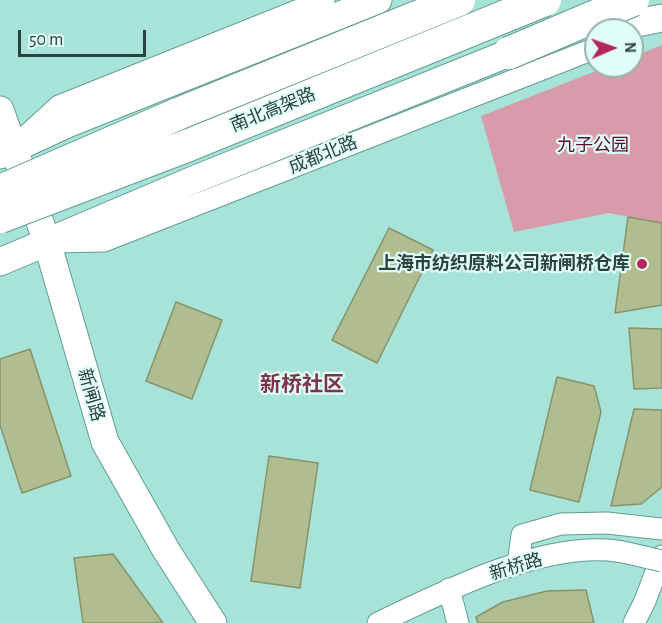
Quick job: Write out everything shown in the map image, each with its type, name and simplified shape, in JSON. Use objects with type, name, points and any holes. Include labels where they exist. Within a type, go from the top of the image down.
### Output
[{"type":"highway","name":"南北高架路","points":[[0,191],[180,113],[459,0]]},
{"type":"highway","name":"南北高架路","points":[[0,217],[200,140],[545,0]]},
{"type":"highway","points":[[509,53],[633,0]]},
{"type":"main road","points":[[5,145],[168,84],[378,0]]},
{"type":"main road","points":[[644,23],[662,20]]},
{"type":"main road","name":"成都北路","points":[[0,262],[198,178],[509,53]]},
{"type":"main road","name":"新闸路","points":[[0,110],[5,145],[47,242],[105,442],[166,550],[213,623]]},
{"type":"street","points":[[5,145],[59,106],[324,0]]},
{"type":"street","points":[[644,28],[662,20]]},
{"type":"street","name":"成都北路","points":[[47,242],[104,242],[584,53]]},
{"type":"street","points":[[518,564],[522,535],[561,524],[607,523],[662,529]]},
{"type":"street","name":"新桥路","points":[[378,623],[449,590],[518,564],[571,552],[591,550],[608,550],[658,558]]},
{"type":"street","points":[[634,623],[645,601],[658,558]]},
{"type":"street","points":[[449,590],[458,623]]},
{"type":"green space","name":"九子公园","points":[[662,45],[662,223],[609,213],[514,232],[481,116],[584,76],[584,78],[644,78],[644,52]]},
{"type":"building","name":"上海市纺织原料公司新闸桥仓库","points":[[628,217],[662,223],[662,305],[615,313]]},
{"type":"building","points":[[389,228],[433,250],[377,363],[332,340]]},
{"type":"building","points":[[176,302],[222,320],[192,399],[146,381]]},
{"type":"building","points":[[629,328],[662,329],[662,388],[634,389]]},
{"type":"building","points":[[30,349],[71,476],[22,493],[0,425],[0,359]]},
{"type":"building","points":[[557,377],[594,386],[601,412],[579,502],[530,490]]},
{"type":"building","points":[[634,409],[662,410],[662,487],[641,504],[611,506]]},
{"type":"building","points":[[269,456],[318,463],[300,588],[251,581]]},
{"type":"building","points":[[113,554],[163,623],[83,623],[74,558]]},
{"type":"building","points":[[586,590],[594,623],[478,623],[476,617],[503,602],[547,591]]},
{"type":"place","name":"上海市纺织原料公司新闸桥仓库","points":[[642,264]]},
{"type":"district","name":"新桥社区","points":[[302,385]]}]
